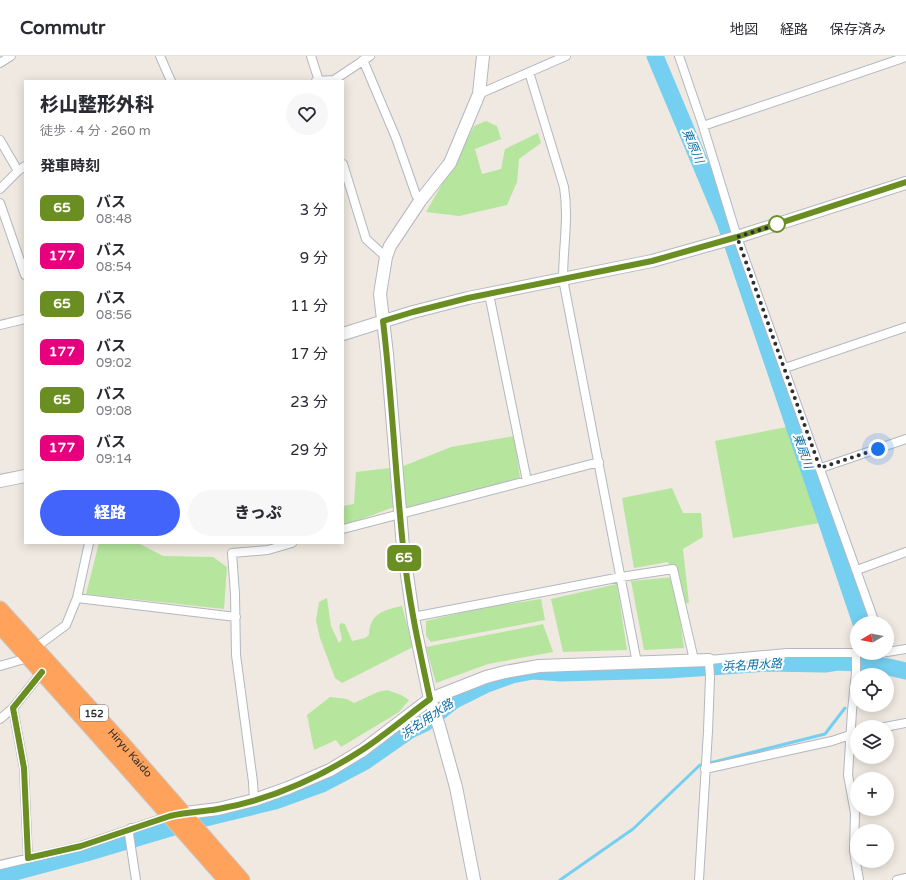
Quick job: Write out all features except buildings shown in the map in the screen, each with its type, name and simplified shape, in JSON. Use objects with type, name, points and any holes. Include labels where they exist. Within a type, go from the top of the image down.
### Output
[{"type":"highway","name":"Hiryu Kaido","points":[[0,609],[32,653],[42,672],[107,747],[179,817],[202,834],[242,880]]},
{"type":"highway","name":"Hiryu Kaido","points":[[0,626],[32,653],[122,743],[179,817],[187,836],[226,880]]},
{"type":"street","points":[[0,63],[11,56]]},
{"type":"street","points":[[160,56],[171,80]]},
{"type":"street","points":[[311,56],[318,80]]},
{"type":"street","points":[[474,880],[456,788],[431,703],[413,617],[400,514],[387,354],[380,294],[386,257],[400,230],[420,201],[450,163],[479,94],[483,56]]},
{"type":"street","points":[[479,94],[566,56]]},
{"type":"street","points":[[679,56],[703,126],[737,237],[873,616]]},
{"type":"street","points":[[703,126],[906,57]]},
{"type":"street","points":[[334,80],[367,58],[416,195],[420,201]]},
{"type":"street","points":[[528,72],[564,187],[567,205],[563,249],[563,279],[638,663]]},
{"type":"street","points":[[0,140],[21,168],[0,189]]},
{"type":"street","points":[[344,167],[366,239],[386,257]]},
{"type":"street","points":[[344,334],[413,312],[489,294],[652,261],[737,237],[906,182]]},
{"type":"street","points":[[0,203],[24,272]]},
{"type":"street","points":[[489,294],[527,481]]},
{"type":"street","points":[[0,325],[24,319]]},
{"type":"street","points":[[785,368],[906,327]]},
{"type":"street","points":[[820,468],[906,439]]},
{"type":"street","points":[[344,529],[599,462]]},
{"type":"street","points":[[0,481],[24,476]]},
{"type":"street","points":[[0,666],[32,653],[66,625],[77,598],[89,544]]},
{"type":"street","points":[[254,800],[254,782],[236,655],[236,617],[232,553],[284,544]]},
{"type":"street","points":[[857,570],[906,552]]},
{"type":"street","points":[[413,617],[621,577],[673,569],[694,660]]},
{"type":"street","points":[[77,598],[236,617]]},
{"type":"street","points":[[894,651],[906,649]]},
{"type":"street","points":[[0,865],[81,846],[179,817],[254,800],[288,788],[330,770],[363,750],[431,703],[486,677],[505,672],[539,666],[694,660],[709,663],[788,653],[850,655]]},
{"type":"street","points":[[853,720],[852,711],[856,660]]},
{"type":"street","points":[[699,880],[710,677],[709,663]]},
{"type":"street","points":[[0,719],[13,708],[42,672]]},
{"type":"street","points":[[13,708],[24,768],[28,858]]},
{"type":"street","points":[[894,725],[906,723]]},
{"type":"street","points":[[705,770],[832,741],[850,734]]},
{"type":"street","points":[[850,761],[848,775],[855,813],[854,851],[858,880]]},
{"type":"street","points":[[130,831],[136,880]]},
{"type":"street","points":[[897,880],[906,878]]},
{"type":"green space","points":[[486,121],[497,126],[501,139],[475,149],[482,174],[501,169],[505,149],[538,133],[541,143],[519,159],[517,182],[507,205],[459,216],[426,212],[474,126]]},
{"type":"green space","points":[[787,427],[820,523],[733,538],[715,441]]},
{"type":"green space","points":[[514,436],[520,478],[405,508],[401,467],[451,447]]},
{"type":"green space","points":[[390,468],[394,507],[344,526],[344,506],[354,504],[356,472]]},
{"type":"green space","points":[[672,488],[683,513],[701,513],[703,537],[683,549],[689,603],[683,604],[675,581],[684,648],[644,650],[631,581],[674,577],[668,562],[634,568],[622,498]]},
{"type":"green space","points":[[99,544],[140,544],[163,556],[213,557],[227,567],[224,609],[86,594]]},
{"type":"green space","points":[[617,584],[627,650],[563,652],[551,599]]},
{"type":"green space","points":[[327,598],[331,626],[339,643],[342,639],[339,626],[341,623],[345,624],[352,641],[365,638],[369,635],[372,622],[375,617],[384,611],[402,606],[413,647],[342,683],[335,678],[320,638],[316,620],[319,602]]},
{"type":"green space","points":[[541,599],[545,620],[431,642],[426,636],[426,621],[481,608]]},
{"type":"green space","points":[[543,624],[553,652],[488,664],[436,683],[426,647]]},
{"type":"green space","points":[[387,690],[401,695],[409,700],[399,712],[341,747],[336,740],[314,750],[307,715],[330,697],[347,699],[354,703],[378,692]]},
{"type":"waterway","name":"東原川","points":[[655,56],[725,222],[859,616]]},
{"type":"waterway","name":"浜名用水路","points":[[0,876],[86,853],[197,820],[275,801],[322,784],[364,762],[410,730],[425,723],[453,701],[487,684],[512,675],[533,671],[561,673],[669,670],[767,663],[825,664],[838,662],[875,664],[906,671]]},
{"type":"waterway","points":[[874,668],[875,664]]},
{"type":"waterway","points":[[710,763],[825,734],[845,708]]},
{"type":"waterway","points":[[560,880],[633,829],[700,765]]},
{"type":"bus line","name":"65","points":[[42,672],[13,708],[24,768],[28,858],[81,846],[170,816],[218,809],[254,800],[288,788],[330,770],[363,750],[430,699],[414,623],[403,547],[383,321],[468,298],[652,261],[737,237],[906,182]]},
{"type":"route","points":[[777,224],[782,223],[737,237],[820,468],[878,449]]}]
